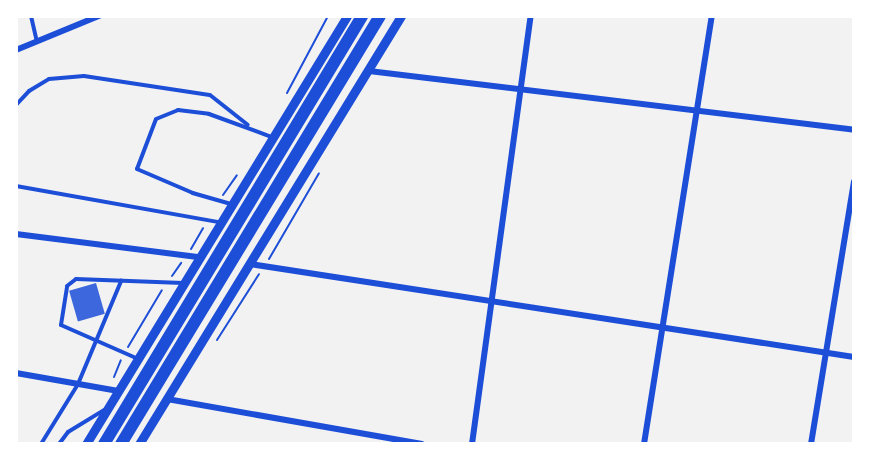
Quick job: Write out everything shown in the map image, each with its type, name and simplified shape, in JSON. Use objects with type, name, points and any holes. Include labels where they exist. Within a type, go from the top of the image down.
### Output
[{"type":"highway","points":[[104,444],[362,16]]},
{"type":"highway","points":[[122,444],[380,16]]},
{"type":"street","points":[[16,50],[99,16]]},
{"type":"street","points":[[86,444],[347,16]]},
{"type":"street","points":[[139,444],[401,16]]},
{"type":"street","points":[[472,444],[531,16]]},
{"type":"street","points":[[644,444],[712,16]]},
{"type":"street","points":[[369,71],[854,130]]},
{"type":"street","points":[[811,444],[854,181]]},
{"type":"street","points":[[16,234],[198,257]]},
{"type":"street","points":[[250,264],[854,357]]},
{"type":"street","points":[[16,373],[118,391]]},
{"type":"street","points":[[166,399],[422,444]]},
{"type":"lane","points":[[31,16],[37,42]]},
{"type":"lane","points":[[16,105],[29,91],[49,79],[84,76],[210,95],[251,128]]},
{"type":"lane","points":[[231,204],[142,174],[137,162],[156,119],[166,111],[208,114],[272,137]]},
{"type":"lane","points":[[16,186],[220,222]]},
{"type":"lane","points":[[138,359],[61,325],[67,286],[76,279],[184,283]]},
{"type":"lane","points":[[41,444],[78,384],[121,281]]},
{"type":"lane","points":[[59,444],[86,419],[105,410]]},
{"type":"building","points":[[96,283],[105,314],[78,321],[69,291]]}]
